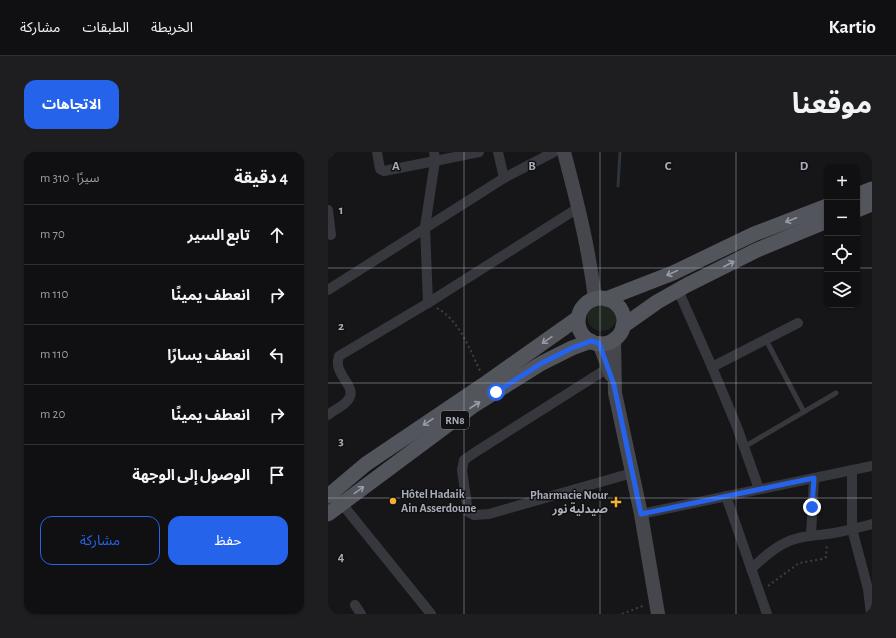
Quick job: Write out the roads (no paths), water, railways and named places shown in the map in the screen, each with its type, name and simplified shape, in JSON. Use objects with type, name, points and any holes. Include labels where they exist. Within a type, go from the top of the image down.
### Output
[{"type":"main road","points":[[860,194],[872,189]]},
{"type":"main road","points":[[860,209],[872,204]]},
{"type":"main road","name":"RN8","points":[[328,514],[332,496],[366,464],[486,383],[578,318],[580,311],[584,306],[673,273],[754,234],[824,207]]},
{"type":"main road","points":[[623,326],[657,302],[678,290],[757,250],[824,222]]},
{"type":"main road","points":[[601,299],[618,306],[622,312],[623,326],[614,340]]},
{"type":"main road","points":[[578,318],[581,332],[585,337],[595,342]]},
{"type":"main road","name":"RN8","points":[[332,496],[542,363],[572,348],[595,342],[604,343],[614,340]]},
{"type":"street","points":[[377,152],[380,169],[384,171],[434,157],[479,152]]},
{"type":"street","points":[[498,152],[504,178]]},
{"type":"street","points":[[328,290],[504,178],[554,152]]},
{"type":"street","points":[[564,152],[592,272],[601,299]]},
{"type":"street","points":[[428,303],[425,227],[434,157]]},
{"type":"street","points":[[328,415],[348,401],[351,395],[350,388],[338,367],[337,362],[339,356],[428,303],[578,208]]},
{"type":"street","points":[[328,210],[331,235]]},
{"type":"street","points":[[678,290],[712,367],[744,447],[759,490]]},
{"type":"street","points":[[712,367],[798,324]]},
{"type":"street","points":[[614,340],[614,385]]},
{"type":"street","points":[[595,342],[608,368],[614,385],[641,514],[657,608]]},
{"type":"street","points":[[608,368],[480,448],[464,460],[462,470],[468,512],[474,515],[489,514],[632,473]]},
{"type":"street","points":[[641,514],[872,466]]},
{"type":"street","points":[[852,470],[852,529],[870,587],[871,614]]},
{"type":"street","points":[[811,535],[814,478]]},
{"type":"street","points":[[332,496],[431,614]]},
{"type":"street","points":[[726,496],[766,614]]},
{"type":"street","points":[[751,569],[773,549],[790,540],[872,524]]},
{"type":"street","points":[[355,605],[361,614]]},
{"type":"lane","points":[[766,340],[804,412]]},
{"type":"lane","points":[[744,447],[836,393]]},
{"type":"waterway","points":[[618,186],[620,152]]},
{"type":"place","name":"Hôtel Hadaik Ain Asserdoune","points":[[393,501]]},
{"type":"place","name":"Pharmacie Nour صيدلية نور","points":[[616,502]]}]
